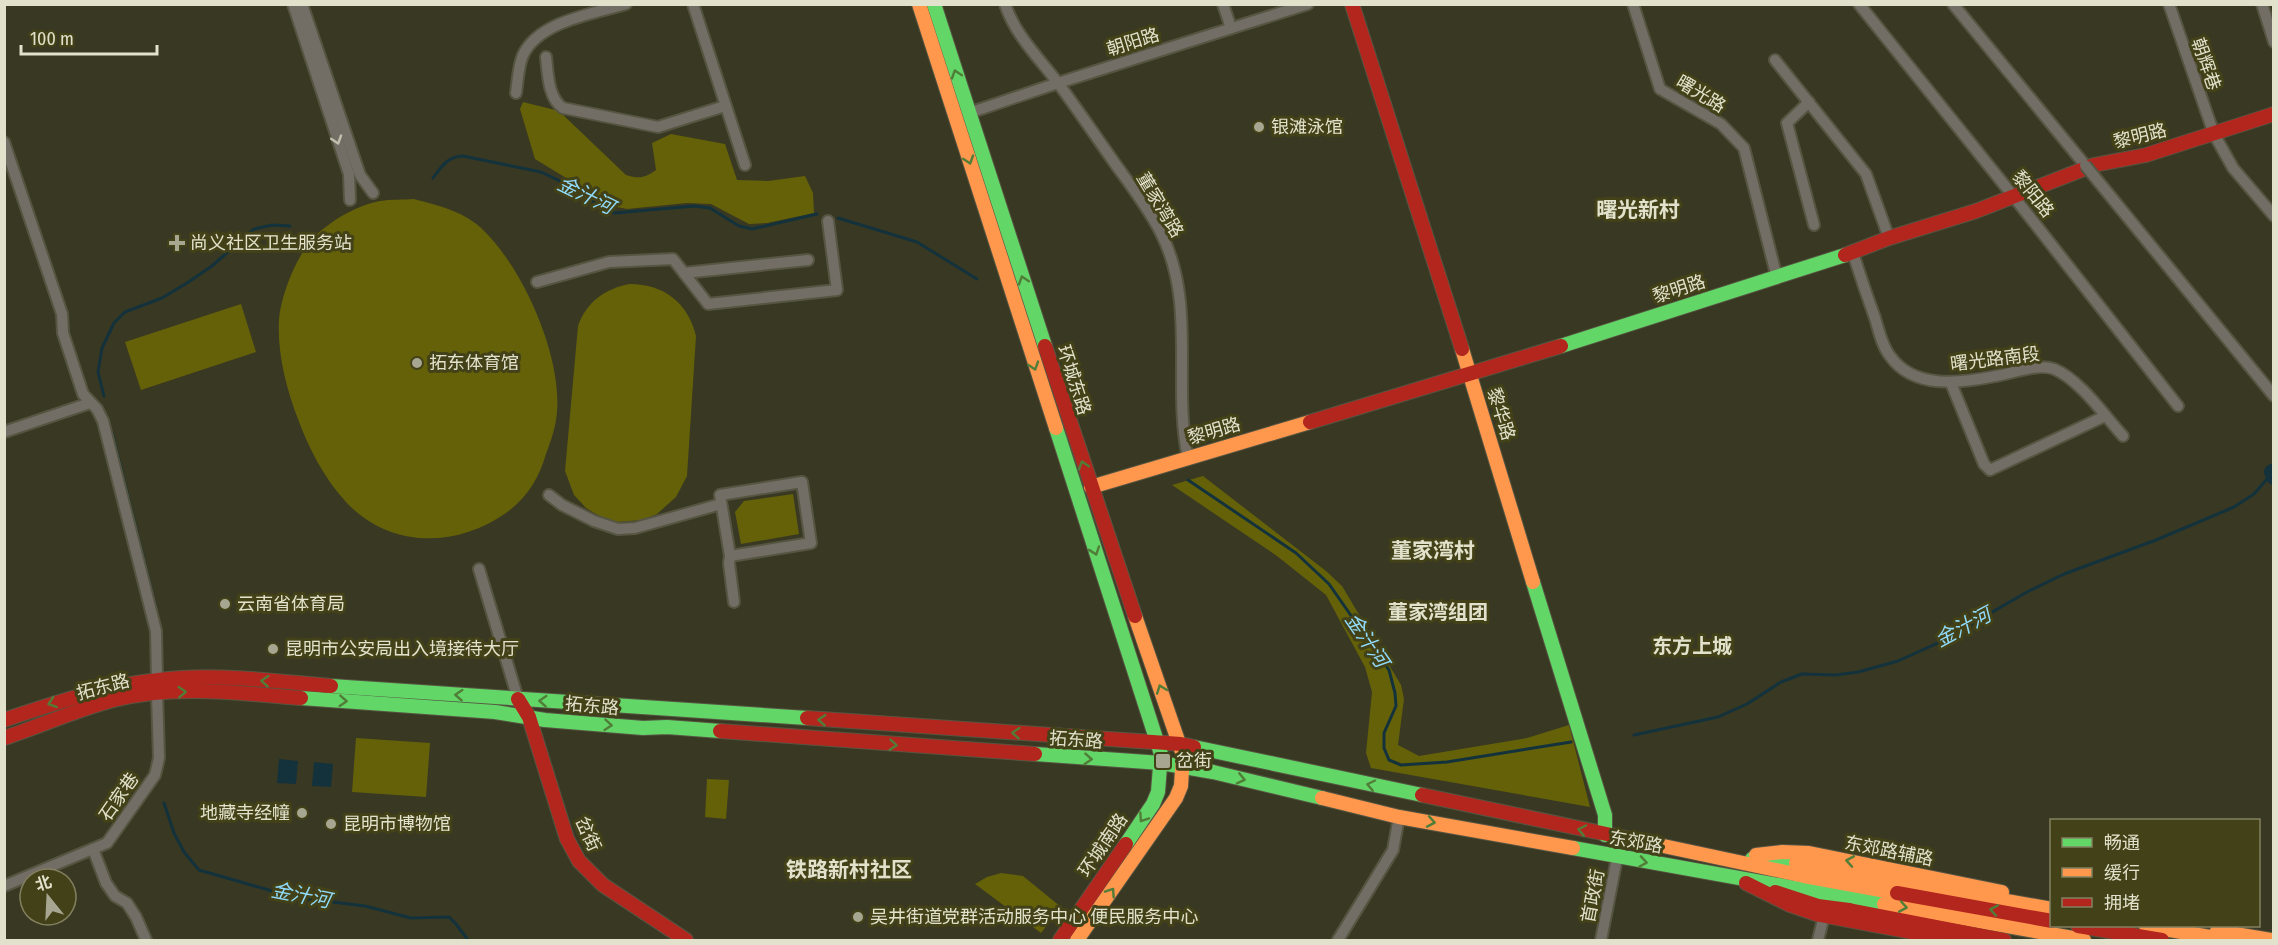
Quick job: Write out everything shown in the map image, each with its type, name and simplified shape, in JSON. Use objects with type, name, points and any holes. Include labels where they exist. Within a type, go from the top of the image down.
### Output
[{"type":"main road","name":"环城东路","points":[[919,4],[1158,743],[1161,763]]},
{"type":"main road","name":"环城东路","points":[[934,4],[1090,487],[1181,744],[1183,766]]},
{"type":"main road","name":"黎华路","points":[[1352,4],[1470,375],[1605,815],[1605,835]]},
{"type":"main road","name":"黎明路","points":[[1090,487],[1470,375],[1853,253],[1889,238],[2014,197],[2094,165],[2146,155],[2274,114]]},
{"type":"main road","name":"拓东路","points":[[4,720],[76,695],[117,685],[157,678],[206,677],[1181,744]]},
{"type":"main road","name":"拓东路","points":[[4,738],[97,705],[131,697],[207,691],[495,712],[632,727],[667,727],[1183,766]]},
{"type":"main road","name":"岔街","points":[[518,699],[567,839],[579,861],[603,885],[686,940]]},
{"type":"main road","name":"岔街","points":[[525,717],[561,842],[574,865],[599,890],[674,940]]},
{"type":"main road","name":"东郊路","points":[[1181,744],[1804,876],[2050,921]]},
{"type":"main road","name":"环城南路","points":[[1060,940],[1153,804],[1158,792],[1161,763]]},
{"type":"main road","name":"东郊路","points":[[1183,766],[1399,817],[1617,858],[2084,940]]},
{"type":"main road","name":"环城南路","points":[[1077,940],[1176,798],[1181,786],[1183,766]]},
{"type":"main road","name":"东郊路辅路","points":[[1719,858],[1735,859],[1780,851],[1803,853],[2050,901]]},
{"type":"main road","points":[[1719,858],[1792,860],[1796,863],[2050,909]]},
{"type":"main road","points":[[1718,874],[1818,906],[2004,940]]},
{"type":"main road","points":[[1718,874],[1741,880],[1790,905],[1824,916],[1954,940]]},
{"type":"main road","points":[[2084,927],[2162,940]]},
{"type":"main road","points":[[2152,927],[2228,940]]},
{"type":"main road","points":[[2193,927],[2271,940]]},
{"type":"street","points":[[292,4],[349,174],[350,200]]},
{"type":"street","points":[[302,4],[360,175],[373,193]]},
{"type":"street","points":[[516,93],[519,65],[524,54],[542,32],[557,25],[626,4]]},
{"type":"street","points":[[693,4],[745,165]]},
{"type":"street","name":"董家湾路","points":[[1005,4],[1013,26],[1058,82],[1162,235],[1174,266],[1180,296],[1183,329],[1183,436],[1188,458]]},
{"type":"street","points":[[1223,4],[1232,28]]},
{"type":"street","name":"朝阳路","points":[[969,113],[1058,82],[1308,4]]},
{"type":"street","name":"曙光路","points":[[1633,4],[1660,89],[1721,124],[1744,148],[1777,278]]},
{"type":"street","name":"黎阳路","points":[[1859,4],[2178,406]]},
{"type":"street","points":[[1953,4],[2274,396]]},
{"type":"street","name":"朝辉巷","points":[[2169,4],[2214,134],[2233,168],[2274,216]]},
{"type":"street","points":[[2262,4],[2274,42]]},
{"type":"street","points":[[546,57],[552,95],[556,104],[562,108],[658,127],[725,106]]},
{"type":"street","points":[[1774,60],[1866,174],[1889,238]]},
{"type":"street","points":[[1809,102],[1787,123],[1814,225]]},
{"type":"street","points":[[4,142],[62,314],[63,333],[83,394],[97,409],[103,421],[156,631],[157,678]]},
{"type":"street","points":[[537,282],[609,262],[673,259],[708,304],[837,290],[828,221]]},
{"type":"street","name":"曙光路南段","points":[[1853,253],[1889,355],[1899,367],[1925,380],[1951,383],[2036,368],[2052,368],[2064,374],[2077,386],[2123,436]]},
{"type":"street","points":[[684,273],[808,260]]},
{"type":"street","points":[[1951,383],[1984,464],[1990,470],[2106,416]]},
{"type":"street","points":[[4,432],[90,403]]},
{"type":"street","points":[[730,556],[811,543],[802,482],[720,495],[730,556],[734,602]]},
{"type":"street","points":[[549,495],[562,505],[594,521],[618,529],[636,528],[721,504]]},
{"type":"street","name":"岔街","points":[[479,569],[518,699]]},
{"type":"street","name":"石家巷","points":[[4,886],[107,843],[155,775],[159,758],[157,694]]},
{"type":"street","points":[[1338,940],[1393,850],[1399,817]]},
{"type":"street","points":[[93,849],[106,883],[115,896],[127,903],[146,940]]},
{"type":"street","name":"首政街","points":[[1601,940],[1617,858]]},
{"type":"street","points":[[1818,940],[1824,916]]},
{"type":"shaded area","points":[[523,102],[559,111],[626,175],[642,177],[656,170],[652,143],[671,134],[725,144],[737,180],[768,181],[805,176],[813,193],[814,213],[767,223],[749,224],[711,204],[687,203],[627,209],[612,206],[535,159],[520,109]]},
{"type":"shaded area","name":"拓东体育馆","points":[[414,199],[449,209],[473,221],[496,244],[524,287],[536,312],[546,338],[557,389],[556,423],[540,471],[526,494],[506,513],[487,525],[466,533],[445,537],[424,538],[403,535],[383,528],[363,517],[338,493],[318,463],[302,430],[286,382],[279,344],[280,309],[297,262],[309,242],[348,212],[384,200]]},
{"type":"shaded area","points":[[630,284],[654,287],[673,298],[687,314],[696,336],[687,476],[676,497],[657,514],[642,520],[617,522],[601,517],[586,508],[574,495],[565,471],[578,326],[586,310],[598,298],[613,289]]},
{"type":"shaded area","points":[[241,304],[256,352],[141,390],[125,342]]},
{"type":"shaded area","points":[[1203,476],[1326,571],[1342,586],[1401,685],[1404,699],[1398,745],[1419,756],[1527,738],[1569,725],[1590,807],[1371,768],[1366,753],[1372,692],[1365,667],[1326,595],[1277,556],[1172,485]]},
{"type":"shaded area","points":[[793,494],[799,534],[741,544],[735,512],[744,501]]},
{"type":"shaded area","points":[[356,738],[430,743],[426,797],[352,792]]},
{"type":"shaded area","points":[[707,779],[729,780],[726,819],[705,817]]},
{"type":"shaded area","points":[[1001,873],[1023,876],[1061,907],[1041,933],[975,884]]},
{"type":"water","points":[[279,759],[298,761],[296,784],[277,783]]},
{"type":"water","points":[[314,762],[333,764],[331,787],[312,786]]},
{"type":"waterway","name":"金汁河","points":[[433,178],[449,160],[463,156],[541,172],[583,192],[604,210],[615,213],[694,206],[710,208],[739,226],[752,229],[817,214]]},
{"type":"waterway","name":"金汁河","points":[[838,218],[917,242],[977,279]]},
{"type":"waterway","name":"金汁河","points":[[104,396],[98,372],[102,348],[114,323],[125,312],[162,298],[187,283],[212,266],[254,229],[272,225],[290,226]]},
{"type":"waterway","name":"金汁河","points":[[112,432],[155,604]]},
{"type":"waterway","name":"金汁河","points":[[1634,735],[1718,717],[1747,704],[1781,682],[1802,674],[1836,675],[1858,672],[1898,661],[1940,642],[2027,592],[2064,574],[2156,540],[2234,507],[2254,494],[2274,471]]},
{"type":"waterway","name":"金汁河","points":[[2272,472],[2274,477]]},
{"type":"waterway","name":"金汁河","points":[[1188,480],[1296,553],[1329,584],[1389,670],[1396,706],[1384,733],[1384,748],[1389,760],[1401,765],[1447,762],[1571,742]]},
{"type":"waterway","name":"金汁河","points":[[164,803],[174,833],[184,852],[199,870],[293,897],[365,906],[411,918],[449,917],[468,940]]},
{"type":"traffic: fast","points":[[934,4],[1045,346]]},
{"type":"traffic: fast","points":[[1561,346],[1845,255]]},
{"type":"traffic: fast","points":[[1056,428],[1161,754],[1158,792],[1153,804],[1126,844]]},
{"type":"traffic: fast","points":[[1533,582],[1605,815],[1605,835]]},
{"type":"traffic: fast","points":[[331,686],[807,718]]},
{"type":"traffic: fast","points":[[301,698],[495,712],[545,720],[643,728],[667,727],[720,731]]},
{"type":"traffic: fast","points":[[1194,747],[1422,795]]},
{"type":"traffic: fast","points":[[1035,754],[1161,763],[1213,772],[1322,798]]},
{"type":"traffic: fast","points":[[1573,848],[1884,904]]},
{"type":"traffic: fast","points":[[1752,859],[1792,859],[1796,863]]},
{"type":"traffic: slow","points":[[919,4],[1056,428]]},
{"type":"traffic: slow","points":[[1462,349],[1533,582]]},
{"type":"traffic: slow","points":[[1091,487],[1310,422]]},
{"type":"traffic: slow","points":[[1077,940],[1176,798],[1181,786],[1183,755],[1135,616]]},
{"type":"traffic: slow","points":[[1322,798],[1399,817],[1573,848]]},
{"type":"traffic: slow","points":[[1654,844],[1897,893]]},
{"type":"traffic: slow","points":[[1756,855],[1782,852],[1809,853],[2002,892]]},
{"type":"traffic: slow","points":[[1796,863],[2050,909]]},
{"type":"traffic: slow","points":[[1884,904],[2084,940]]},
{"type":"traffic: slow","points":[[2152,927],[2228,940]]},
{"type":"traffic: slow","points":[[2217,931],[2271,940]]},
{"type":"traffic: jam","points":[[1352,4],[1462,349]]},
{"type":"traffic: jam","points":[[1845,255],[1889,238],[1976,211],[2094,165],[2146,155],[2274,114]]},
{"type":"traffic: jam","points":[[1045,346],[1135,616]]},
{"type":"traffic: jam","points":[[1310,422],[1561,346]]},
{"type":"traffic: jam","points":[[4,720],[91,693],[158,680],[219,677],[331,686]]},
{"type":"traffic: jam","points":[[4,738],[85,708],[136,695],[207,691],[301,698]]},
{"type":"traffic: jam","points":[[518,699],[529,717],[567,839],[579,861],[603,885],[686,940]]},
{"type":"traffic: jam","points":[[807,718],[1181,744],[1194,747]]},
{"type":"traffic: jam","points":[[720,731],[1035,754]]},
{"type":"traffic: jam","points":[[1422,795],[1654,844]]},
{"type":"traffic: jam","points":[[1060,940],[1126,844]]},
{"type":"traffic: jam","points":[[1746,883],[1790,905],[1816,914],[1954,940]]},
{"type":"traffic: jam","points":[[1775,892],[1818,906],[1849,910]]},
{"type":"traffic: jam","points":[[1897,893],[2050,921]]},
{"type":"traffic: jam","points":[[1849,910],[2004,940]]},
{"type":"traffic: jam","points":[[2084,927],[2162,940]]},
{"type":"place","name":"银滩泳馆","points":[[1259,127]]},
{"type":"place","name":"尚义社区卫生服务站","points":[[177,243]]},
{"type":"place","name":"拓东体育馆","points":[[417,363]]},
{"type":"place","name":"云南省体育局","points":[[225,604]]},
{"type":"place","name":"昆明市公安局出入境接待大厅","points":[[273,649]]},
{"type":"place","name":"岔街","points":[[1163,761]]},
{"type":"place","name":"地藏寺经幢","points":[[302,813]]},
{"type":"place","name":"昆明市博物馆","points":[[331,824]]},
{"type":"place","name":"吴井街道党群活动服务中心 便民服务中心","points":[[858,917]]},
{"type":"district","name":"曙光新村","points":[[1638,210]]},
{"type":"district","name":"董家湾村","points":[[1433,551]]},
{"type":"district","name":"董家湾组团","points":[[1438,612]]},
{"type":"district","name":"东方上城","points":[[1692,646]]},
{"type":"district","name":"铁路新村社区","points":[[849,870]]}]
